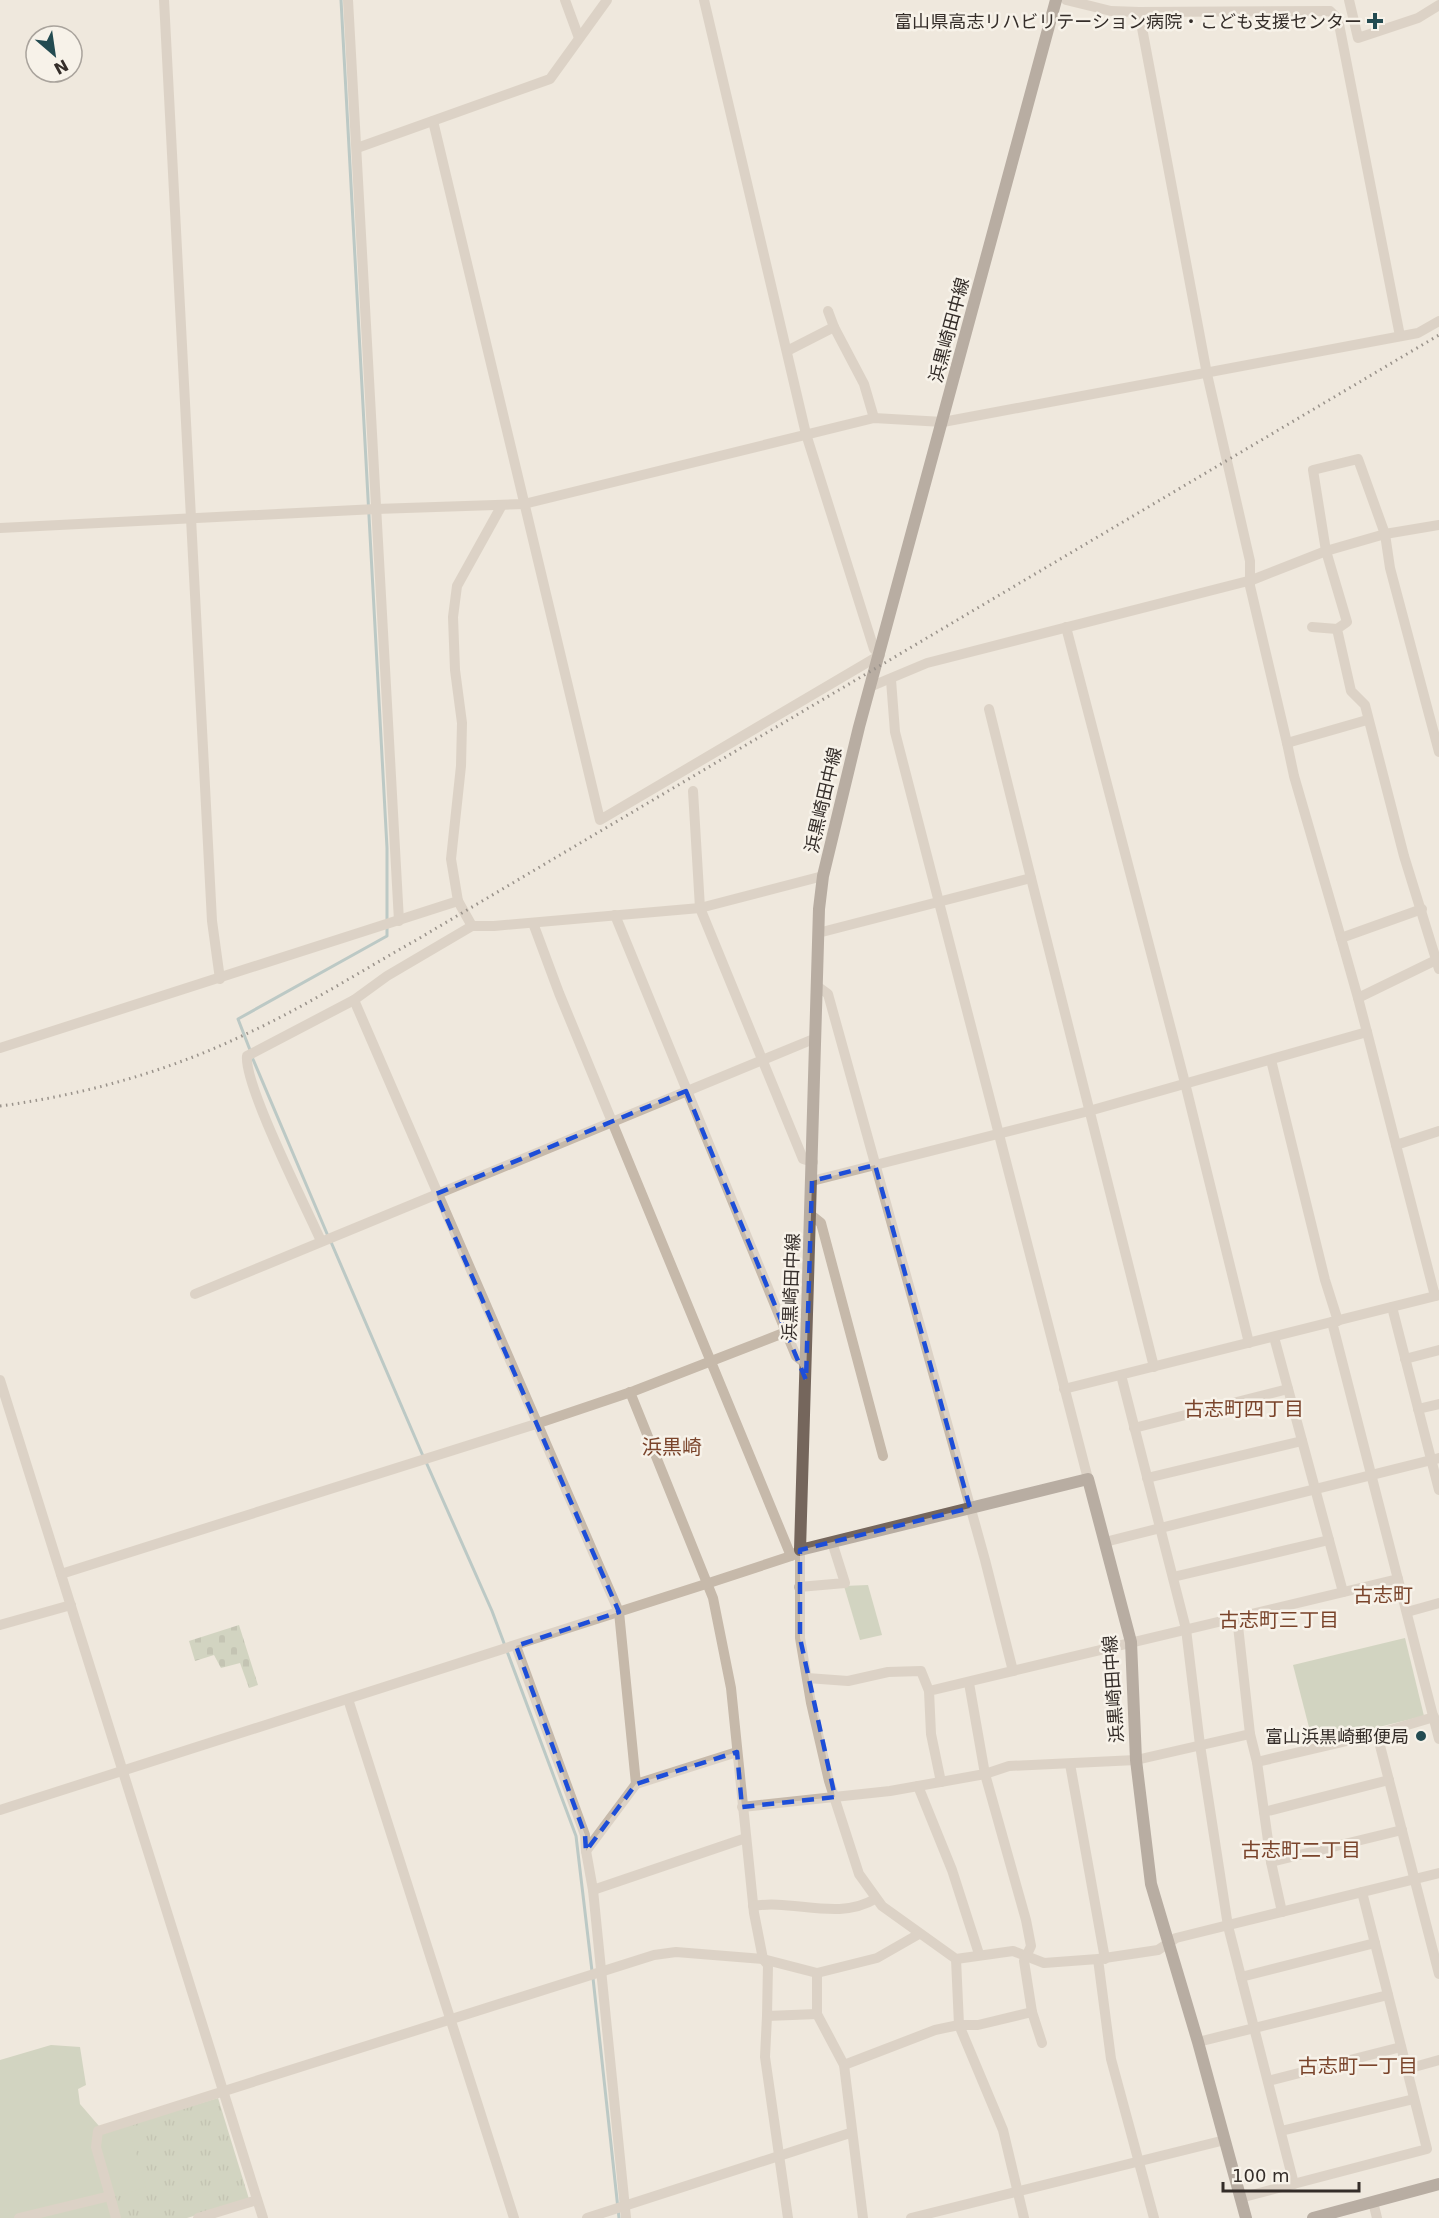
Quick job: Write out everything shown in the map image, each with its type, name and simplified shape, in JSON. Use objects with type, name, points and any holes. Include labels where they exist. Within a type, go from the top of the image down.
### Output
[{"type":"main road","name":"浜黒崎田中線","points":[[795,1553],[806,1364],[818,933],[823,876],[859,727],[872,686],[1056,0]]},
{"type":"main road","name":"浜黒崎田中線","points":[[1088,1479],[1131,1642],[1136,1760],[1151,1884],[1198,2042],[1246,2218]]},
{"type":"main road","points":[[795,1553],[1088,1479]]},
{"type":"main road","points":[[1313,2218],[1439,2184]]},
{"type":"street","points":[[164,0],[193,519],[212,921],[220,979]]},
{"type":"street","points":[[348,0],[399,921]]},
{"type":"street","points":[[565,0],[579,38]]},
{"type":"street","points":[[357,148],[550,79],[608,0]]},
{"type":"street","points":[[433,121],[600,820],[880,655],[874,649],[806,434],[704,0]]},
{"type":"street","points":[[1066,0],[1111,11],[1330,10],[1338,19],[1400,336]]},
{"type":"street","points":[[1349,0],[1358,38],[1418,18],[1439,5]]},
{"type":"street","points":[[1064,1389],[1437,1296],[1358,998],[1294,776],[1250,586],[1252,580],[1250,561],[1207,374],[1139,12]]},
{"type":"street","points":[[828,310],[834,327],[864,384],[874,418]]},
{"type":"street","points":[[0,528],[376,508],[524,504],[874,418],[943,422],[1418,333],[1439,321]]},
{"type":"street","points":[[787,351],[834,327]]},
{"type":"street","points":[[1312,627],[1337,629],[1347,622],[1326,551],[1313,470],[1358,459],[1385,534],[1390,568],[1439,752]]},
{"type":"street","points":[[472,926],[458,901],[451,859],[461,766],[462,723],[455,670],[453,617],[457,586],[502,506]]},
{"type":"street","points":[[872,686],[927,663],[1252,580],[1326,551],[1385,534],[1439,525]]},
{"type":"street","points":[[1066,627],[1185,1083],[1249,1343]]},
{"type":"street","points":[[1337,629],[1351,691],[1365,705],[1367,720],[1404,856],[1422,909],[1437,965],[1358,998]]},
{"type":"street","points":[[891,680],[896,732],[1088,1479]]},
{"type":"street","points":[[989,709],[1154,1367]]},
{"type":"street","points":[[1287,742],[1367,720]]},
{"type":"street","points":[[693,790],[700,908],[803,1159],[813,1162]]},
{"type":"street","points":[[321,1241],[266,1117],[246,1066],[247,1056],[354,1000],[387,976],[472,926],[700,908],[823,876]]},
{"type":"street","points":[[818,933],[1031,878]]},
{"type":"street","points":[[0,1048],[458,901]]},
{"type":"street","points":[[1341,938],[1422,909]]},
{"type":"street","points":[[615,915],[796,1356],[806,1364]]},
{"type":"street","points":[[533,922],[711,1360],[795,1553],[799,1587],[800,1638],[822,1751],[859,1874],[875,1899],[919,1934],[956,1959],[1013,1951],[1044,1964],[1101,1959],[1158,1950],[1169,1942],[1228,1926],[1439,1874]]},
{"type":"street","points":[[817,986],[828,994],[1013,1671]]},
{"type":"street","points":[[354,1000],[618,1612],[636,1784]]},
{"type":"street","points":[[812,1180],[1089,1111],[1367,1032]]},
{"type":"street","points":[[195,1294],[816,1038]]},
{"type":"street","points":[[1271,1060],[1371,1475],[1439,1739]]},
{"type":"street","points":[[1396,1145],[1439,1131]]},
{"type":"street","points":[[811,1215],[821,1223],[884,1456]]},
{"type":"street","points":[[1392,1307],[1418,1409],[1435,1459],[1439,1490]]},
{"type":"street","points":[[61,1574],[536,1424],[630,1392],[786,1332]]},
{"type":"street","points":[[1274,1336],[1343,1592]]},
{"type":"street","points":[[1406,1359],[1439,1350]]},
{"type":"street","points":[[1121,1375],[1186,1629],[1200,1745],[1228,1926],[1294,2184]]},
{"type":"street","points":[[0,1380],[262,2218]]},
{"type":"street","points":[[1134,1428],[1288,1389]]},
{"type":"street","points":[[630,1392],[709,1583],[730,1688],[753,1906],[763,1959],[768,1965],[765,2057],[788,2218]]},
{"type":"street","points":[[1418,1409],[1439,1404]]},
{"type":"street","points":[[1147,1478],[1302,1441]]},
{"type":"street","points":[[1106,1542],[1435,1459]]},
{"type":"street","points":[[1173,1577],[1329,1540]]},
{"type":"street","points":[[799,1587],[845,1583],[832,1542]]},
{"type":"street","points":[[0,1810],[516,1646],[795,1553]]},
{"type":"street","points":[[929,1691],[1398,1579]]},
{"type":"street","points":[[1407,1612],[1439,1604]]},
{"type":"street","points":[[0,1625],[70,1605]]},
{"type":"street","points":[[1237,1617],[1250,1734],[1257,1762],[1271,1862],[1282,1912]]},
{"type":"street","points":[[516,1646],[585,1835],[593,1890],[626,2213]]},
{"type":"street","points":[[807,1678],[848,1680],[888,1672],[921,1671],[929,1691],[931,1734],[941,1782]]},
{"type":"street","points":[[969,1683],[985,1774],[1023,1903],[1031,1946],[1024,1961],[1032,2012],[1042,2043]]},
{"type":"street","points":[[348,1699],[514,2218]]},
{"type":"street","points":[[1257,1762],[1377,1734],[1436,1723]]},
{"type":"street","points":[[742,1807],[918,1786],[985,1774],[1009,1766],[1136,1760],[1250,1734]]},
{"type":"street","points":[[1377,1734],[1439,1974]]},
{"type":"street","points":[[586,1851],[636,1784],[737,1752]]},
{"type":"street","points":[[1070,1764],[1101,1959],[1110,2059],[1154,2218]]},
{"type":"street","points":[[1264,1812],[1389,1780]]},
{"type":"street","points":[[918,1786],[952,1870],[979,1954]]},
{"type":"street","points":[[1271,1862],[1402,1830]]},
{"type":"street","points":[[593,1890],[746,1838]]},
{"type":"street","points":[[1240,2198],[1427,2149],[1362,1892]]},
{"type":"street","points":[[753,1906],[770,1903],[840,1909],[863,1906],[875,1899]]},
{"type":"street","points":[[116,2218],[96,2147],[98,2131],[654,1955],[676,1952],[763,1959],[817,1973],[877,1958],[919,1934]]},
{"type":"street","points":[[1241,1977],[1375,1943]]},
{"type":"street","points":[[956,1959],[959,2025],[1003,2130],[1024,2218]]},
{"type":"street","points":[[817,1973],[818,2014],[844,2065],[850,2133],[863,2218]]},
{"type":"street","points":[[1198,2042],[1388,1995]]},
{"type":"street","points":[[844,2065],[935,2030],[959,2025],[978,2025],[1032,2012]]},
{"type":"street","points":[[767,2016],[818,2014]]},
{"type":"street","points":[[1268,2081],[1401,2047]]},
{"type":"street","points":[[1407,2069],[1439,2060]]},
{"type":"street","points":[[1281,2131],[1414,2099]]},
{"type":"street","points":[[587,2218],[626,2213],[780,2155],[850,2133]]},
{"type":"street","points":[[911,2218],[1225,2140]]},
{"type":"street","points":[[19,2218],[110,2196]]},
{"type":"street","points":[[198,2218],[257,2200]]},
{"type":"street","points":[[1373,2202],[1377,2218]]},
{"type":"highlighted area","points":[[686,1091],[806,1380],[812,1181],[875,1165],[970,1508],[800,1550],[800,1638],[835,1797],[742,1807],[737,1752],[636,1784],[586,1851],[585,1835],[516,1646],[619,1612],[436,1194]]},
{"type":"green space","points":[[868,1585],[882,1635],[860,1640],[844,1586]]},
{"type":"green space","points":[[239,1625],[258,1685],[249,1688],[240,1663],[221,1668],[214,1655],[195,1661],[189,1641]]},
{"type":"green space","points":[[1405,1638],[1424,1716],[1313,1743],[1293,1665]]},
{"type":"green space","points":[[51,2045],[80,2047],[86,2085],[78,2089],[80,2104],[99,2126],[93,2146],[113,2218],[0,2218],[0,2060]]},
{"type":"green space","points":[[218,2098],[249,2199],[187,2218],[119,2218],[113,2197],[128,2125]]},
{"type":"green space","points":[[128,2125],[146,2187],[113,2197],[100,2148],[101,2133]]},
{"type":"waterway","points":[[341,0],[387,848],[387,921]]},
{"type":"waterway","points":[[250,1050],[238,1019],[387,936],[387,928]]},
{"type":"waterway","points":[[252,1057],[328,1236]]},
{"type":"waterway","points":[[331,1242],[423,1456]]},
{"type":"waterway","points":[[426,1462],[492,1611],[576,1836],[592,1971]]},
{"type":"waterway","points":[[593,1978],[619,2218]]},
{"type":"railway","points":[[0,1106],[63,1095],[126,1080],[217,1047],[290,1012],[418,939],[1439,335]]},
{"type":"place","name":"富山県高志リハビリテーション病院・こども支援センター","points":[[1375,21]]},
{"type":"place","name":"富山浜黒崎郵便局","points":[[1421,1736]]},
{"type":"district","name":"古志町四丁目","points":[[1244,1409]]},
{"type":"district","name":"浜黒崎","points":[[672,1447]]},
{"type":"district","name":"古志町","points":[[1383,1595]]},
{"type":"district","name":"古志町三丁目","points":[[1279,1620]]},
{"type":"district","name":"古志町二丁目","points":[[1301,1850]]},
{"type":"district","name":"古志町一丁目","points":[[1358,2066]]}]
